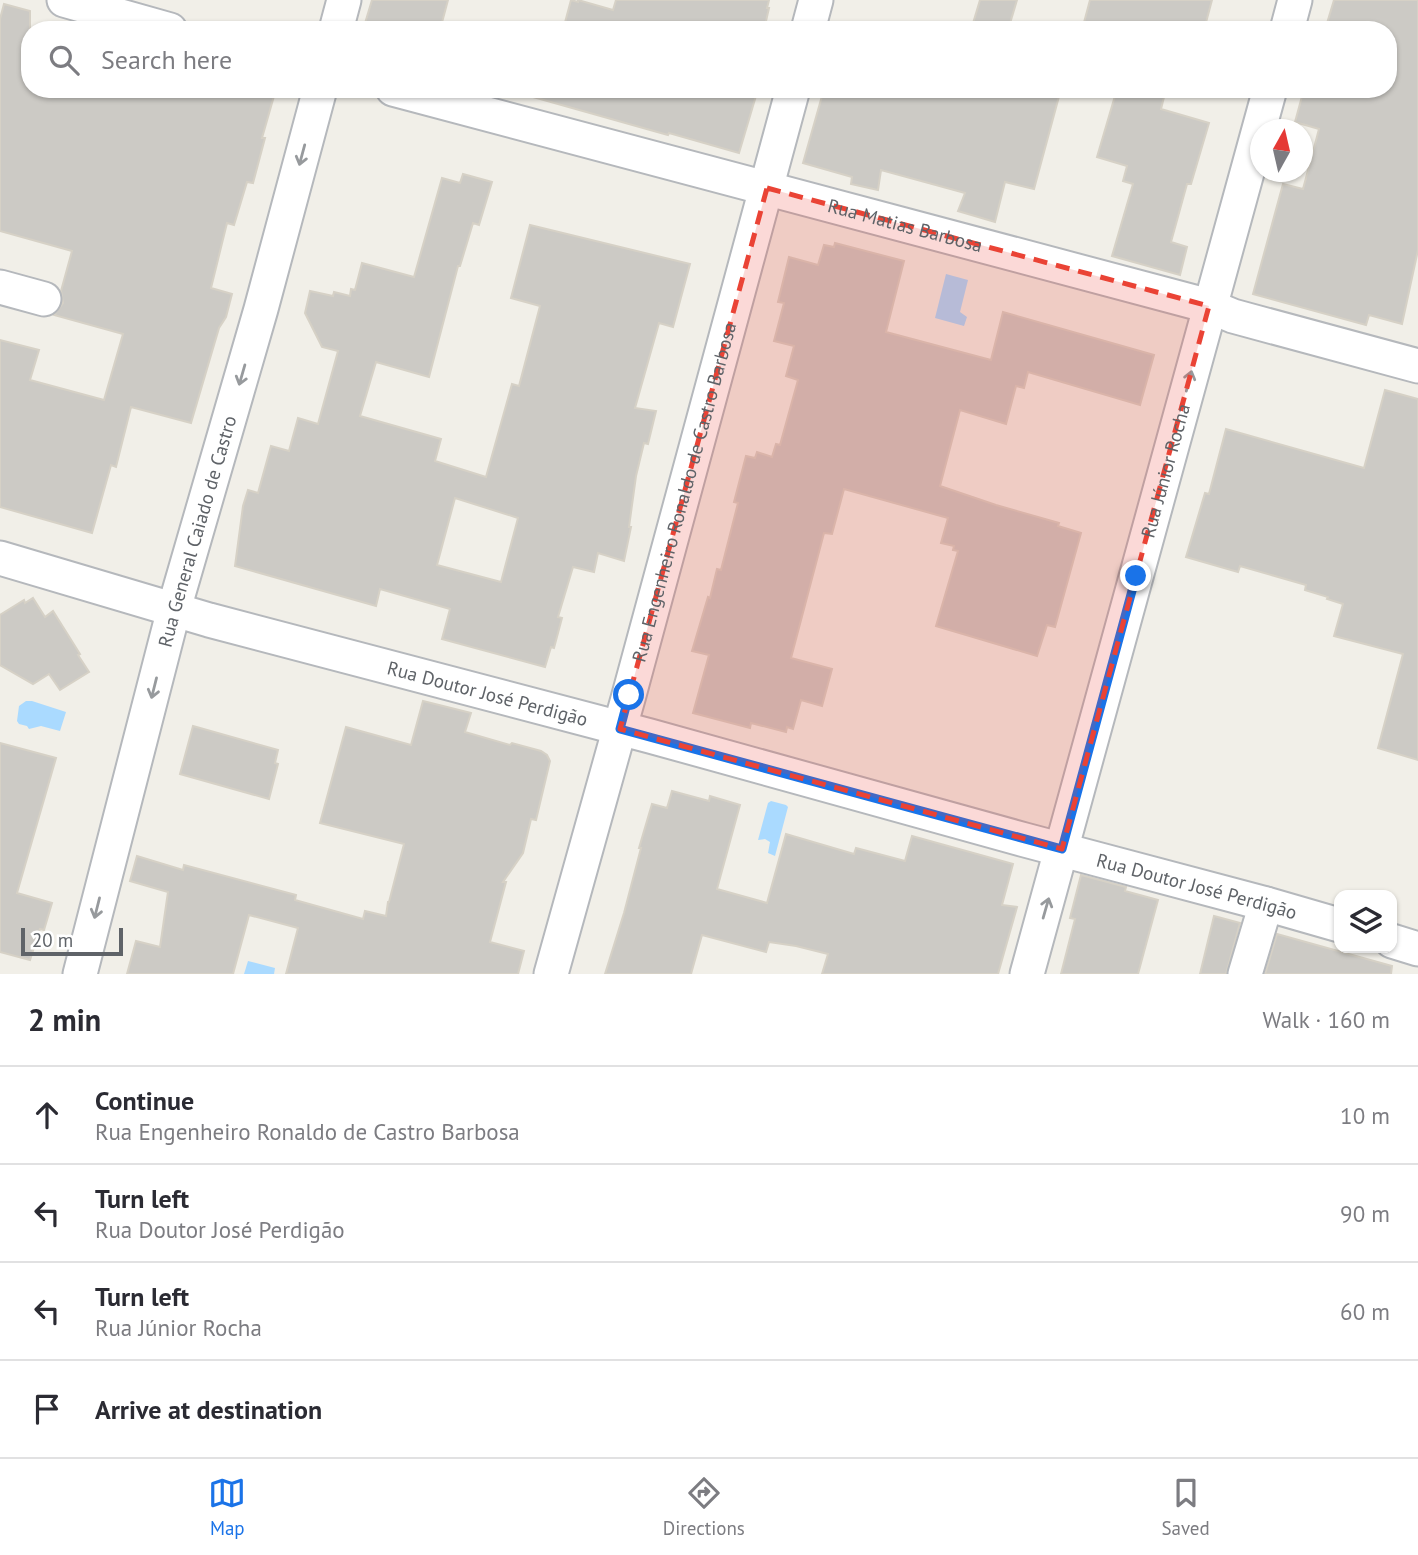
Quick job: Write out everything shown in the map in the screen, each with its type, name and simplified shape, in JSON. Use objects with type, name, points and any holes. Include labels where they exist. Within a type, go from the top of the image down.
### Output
[{"type":"street","points":[[64,0],[138,21]]},
{"type":"street","points":[[338,21],[344,0]]},
{"type":"street","points":[[810,21],[816,0]]},
{"type":"street","points":[[1289,21],[1295,0]]},
{"type":"street","name":"Rua General Caiado de Castro","points":[[80,974],[174,609],[261,309],[318,98]]},
{"type":"street","name":"Rua Matias Barbosa","points":[[427,98],[1209,306],[1233,316],[1418,366]]},
{"type":"street","name":"Rua Engenheiro Ronaldo de Castro Barbosa","points":[[551,974],[791,98]]},
{"type":"street","name":"Rua Júnior Rocha","points":[[1027,974],[1267,98]]},
{"type":"street","points":[[0,287],[44,299]]},
{"type":"street","name":"Rua Doutor José Perdigão","points":[[0,558],[209,620],[1334,924]]},
{"type":"street","points":[[1245,974],[1266,904]]},
{"type":"street","points":[[1397,943],[1418,949]]},
{"type":"highlighted area","points":[[767,188],[1209,306],[1062,849],[620,729]]},
{"type":"water","points":[[946,274],[968,280],[960,312],[967,317],[964,326],[935,318]]},
{"type":"water","points":[[26,701],[66,712],[60,731],[41,726],[29,729],[19,724],[19,706]]},
{"type":"water","points":[[771,801],[788,807],[775,856],[768,853],[770,842],[765,839],[758,840],[768,803]]},
{"type":"water","points":[[248,961],[275,968],[274,974],[244,974]]},
{"type":"building","points":[[372,0],[448,0],[442,21],[366,21]]},
{"type":"building","points":[[571,0],[613,10],[616,0],[769,0],[766,21],[565,21]]},
{"type":"building","points":[[980,0],[1017,0],[1011,21],[974,21]]},
{"type":"building","points":[[1090,0],[1212,0],[1206,21],[1084,21]]},
{"type":"building","points":[[1334,0],[1418,0],[1418,250],[1402,324],[1369,315],[1366,325],[1253,294],[1283,184],[1303,189],[1305,182],[1313,182],[1313,152],[1319,129],[1313,127],[1313,119],[1296,119],[1302,98],[1397,98],[1397,21],[1328,21]]},
{"type":"building","points":[[4,4],[30,11],[30,21],[21,21],[21,98],[273,98],[253,183],[247,182],[234,225],[227,223],[211,288],[232,294],[191,423],[131,407],[116,467],[111,465],[92,533],[0,507],[0,340],[39,350],[30,380],[104,400],[123,334],[54,315],[63,303],[61,291],[72,251],[0,231],[0,19]]},
{"type":"building","points":[[537,98],[755,98],[739,153],[669,133],[668,135]]},
{"type":"building","points":[[821,98],[1059,98],[1034,189],[1005,182],[995,222],[958,211],[965,193],[881,170],[878,190],[851,184],[852,177],[803,163]]},
{"type":"building","points":[[1114,98],[1164,98],[1161,109],[1209,123],[1191,184],[1187,184],[1171,242],[1187,247],[1180,275],[1112,256],[1133,184],[1123,181],[1127,166],[1097,157]]},
{"type":"building","points":[[463,174],[492,182],[479,225],[473,223],[458,266],[429,377],[376,362],[360,416],[441,439],[435,461],[486,477],[512,384],[519,386],[540,306],[511,298],[530,225],[690,264],[673,327],[659,323],[635,408],[656,411],[636,476],[631,527],[624,561],[598,553],[594,572],[573,567],[558,617],[562,618],[554,648],[551,647],[545,667],[442,639],[450,609],[380,589],[376,606],[235,566],[243,506],[248,490],[258,493],[271,446],[289,451],[298,418],[318,424],[338,351],[322,347],[305,313],[310,291],[333,296],[334,292],[350,296],[351,289],[355,290],[362,263],[414,277],[442,178],[460,183]],"holes":[[[455,498],[518,518],[501,582],[437,565]]]},
{"type":"building","points":[[835,243],[904,261],[886,332],[991,360],[1003,312],[1154,355],[1140,405],[1028,372],[1024,388],[1016,386],[1006,424],[960,410],[940,486],[1059,523],[1058,526],[1081,533],[1055,627],[1047,625],[1037,656],[936,626],[958,551],[953,550],[954,546],[941,543],[948,518],[844,489],[832,534],[824,533],[791,658],[832,669],[822,706],[801,700],[793,729],[787,727],[786,732],[751,723],[750,728],[693,713],[709,655],[692,651],[717,569],[721,570],[738,503],[734,502],[746,456],[755,458],[757,452],[772,457],[776,444],[780,445],[798,380],[786,376],[794,346],[774,341],[784,303],[778,302],[789,257],[818,265],[824,245],[834,247]]},
{"type":"building","points":[[1385,390],[1418,399],[1418,760],[1378,748],[1403,654],[1334,636],[1343,604],[1305,590],[1306,585],[1240,566],[1238,572],[1186,557],[1205,493],[1209,494],[1226,429],[1364,468]]},
{"type":"building","points":[[33,598],[45,617],[53,611],[89,672],[60,690],[49,674],[33,684],[0,665],[0,615],[24,600],[25,603]]},
{"type":"building","points":[[423,701],[471,713],[465,732],[541,751],[550,761],[536,820],[531,819],[523,853],[503,882],[506,882],[490,942],[524,951],[518,974],[286,974],[298,928],[249,915],[233,974],[127,974],[136,941],[160,947],[168,892],[130,881],[137,856],[183,870],[184,865],[296,895],[295,900],[363,919],[365,911],[386,916],[404,844],[320,823],[346,727],[411,745]]},
{"type":"building","points":[[193,726],[278,750],[275,763],[278,764],[269,799],[180,774]]},
{"type":"building","points":[[0,743],[56,758],[17,893],[52,903],[44,930],[40,929],[30,960],[0,952]]},
{"type":"building","points":[[672,791],[709,801],[710,796],[740,805],[717,889],[767,903],[786,834],[854,854],[856,848],[905,861],[912,836],[1013,864],[1002,905],[1017,907],[998,974],[822,974],[828,954],[769,942],[766,952],[702,935],[691,974],[605,974],[652,804],[667,808]]},
{"type":"building","points":[[1081,875],[1126,887],[1125,891],[1158,900],[1138,974],[1061,974],[1075,919],[1070,918]]},
{"type":"building","points":[[1214,916],[1240,923],[1226,974],[1200,974]]},
{"type":"building","points":[[1277,934],[1334,950],[1334,953],[1345,953],[1392,966],[1391,974],[1265,974]]},
{"type":"route","points":[[629,695],[620,729],[1062,849],[1136,576]]}]
